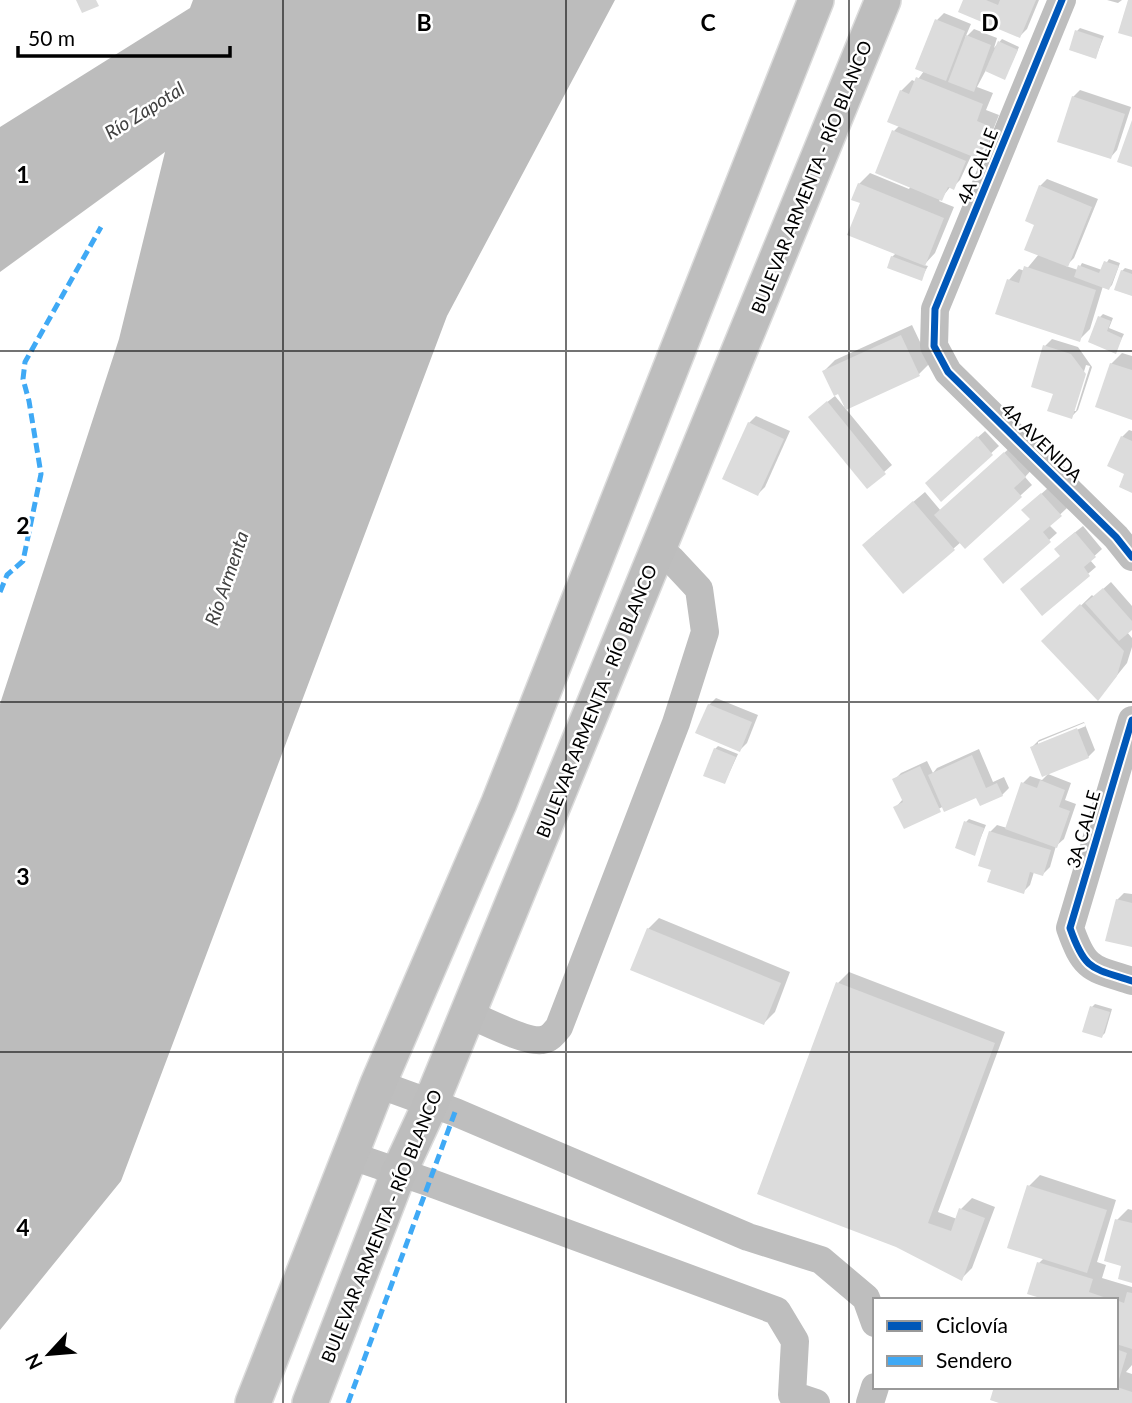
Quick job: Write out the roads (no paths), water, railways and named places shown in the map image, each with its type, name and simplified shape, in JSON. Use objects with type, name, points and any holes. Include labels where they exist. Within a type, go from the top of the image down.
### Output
[{"type":"main road","points":[[253,1403],[378,1084],[499,803],[816,0]]},
{"type":"main road","name":"BULEVAR ARMENTA - RÍO BLANCO","points":[[310,1403],[399,1172],[468,1014],[877,5]]},
{"type":"main road","points":[[468,1014],[461,1006],[458,994],[460,982],[520,821],[516,813],[499,803]]},
{"type":"main road","points":[[277,1403],[288,1373],[293,1341],[283,1325]]},
{"type":"street","name":"4A CALLE","points":[[934,346],[935,309],[1062,0]]},
{"type":"street","name":"4A AVENIDA","points":[[934,346],[948,372],[1116,537],[1132,557]]},
{"type":"street","points":[[468,1014],[506,1031],[536,1040],[551,1037],[559,1027],[676,723],[705,632],[699,589],[671,559],[656,555]]},
{"type":"street","name":"3A CALLE","points":[[1130,736],[1070,928],[1076,946],[1090,967],[1132,981]]},
{"type":"street","points":[[378,1084],[431,1103],[748,1237],[821,1260],[866,1298],[873,1317]]},
{"type":"street","points":[[349,1156],[777,1311],[795,1341],[792,1395],[816,1403]]},
{"type":"water","points":[[193,0],[615,0],[447,316],[121,1181],[0,1330],[0,704],[119,339],[165,152],[0,272],[0,127],[190,8]]},
{"type":"water label","name":"Río Zapotal","points":[[144,110]]},
{"type":"water label","name":"Río Armenta","points":[[226,578]]}]
